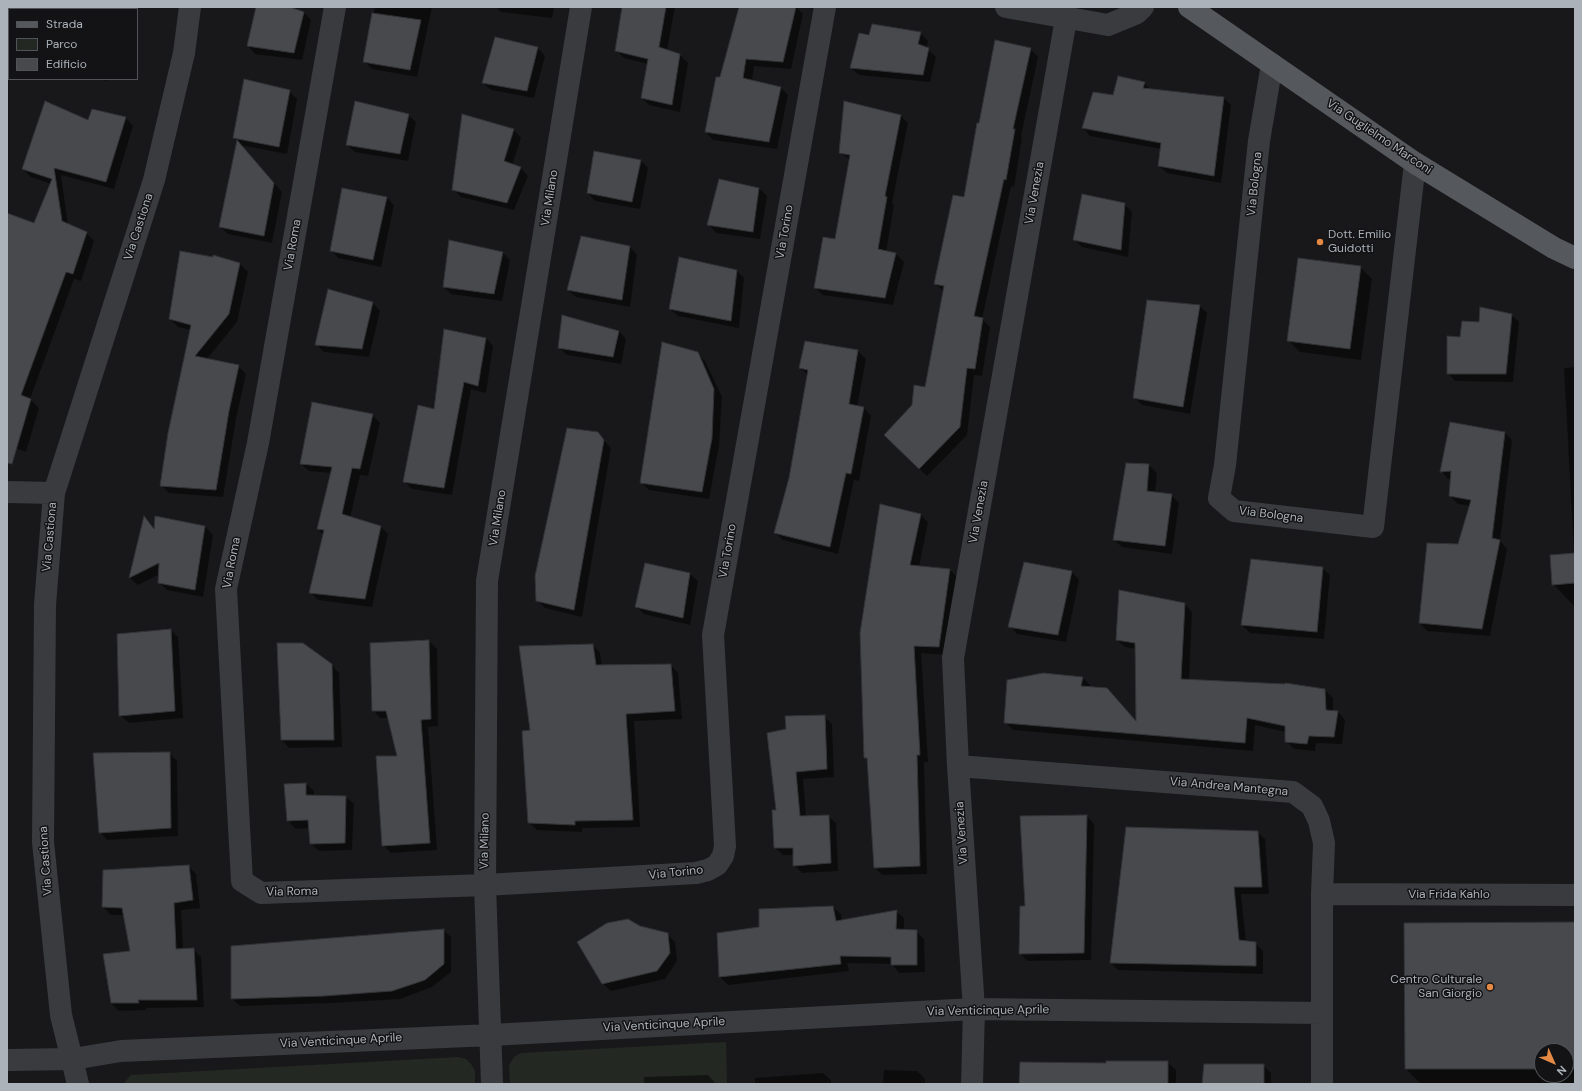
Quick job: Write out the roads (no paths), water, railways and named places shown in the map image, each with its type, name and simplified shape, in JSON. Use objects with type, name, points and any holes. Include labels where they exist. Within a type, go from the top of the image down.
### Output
[{"type":"main road","name":"Via Guglielmo Marconi","points":[[1189,7],[1415,163],[1554,248],[1575,258]]},
{"type":"street","name":"Via Castiona","points":[[78,1084],[62,1015],[43,842],[45,605],[54,493],[154,180],[184,53],[190,7]]},
{"type":"street","name":"Via Roma","points":[[335,7],[258,443],[226,589],[242,881],[262,893],[485,884]]},
{"type":"street","name":"Via Milano","points":[[492,1084],[485,884],[488,581],[581,7]]},
{"type":"street","name":"Via Torino","points":[[485,884],[696,873],[708,870],[717,864],[723,856],[725,846],[713,635],[825,7]]},
{"type":"street","points":[[1006,7],[1066,19],[1108,25],[1137,13],[1143,7]]},
{"type":"street","name":"Via Venezia","points":[[972,1084],[974,1009],[958,766],[953,658],[1066,19]]},
{"type":"street","name":"Via Bologna","points":[[1272,64],[1259,141],[1225,465],[1220,498],[1234,511],[1373,527],[1415,163]]},
{"type":"street","points":[[7,492],[54,493]]},
{"type":"street","name":"Via Andrea Mantegna","points":[[958,766],[1293,792],[1312,806],[1319,821],[1324,843],[1322,894],[1322,1084]]},
{"type":"street","name":"Via Frida Kahlo","points":[[1322,894],[1575,895]]},
{"type":"street","name":"Via Venticinque Aprile","points":[[7,1060],[73,1059],[121,1051],[491,1035],[974,1009],[1322,1013]]},
{"type":"place","name":"Dott. Emilio Guidotti","points":[[1320,242]]},
{"type":"place","name":"Centro Culturale San Giorgio","points":[[1490,987]]}]
